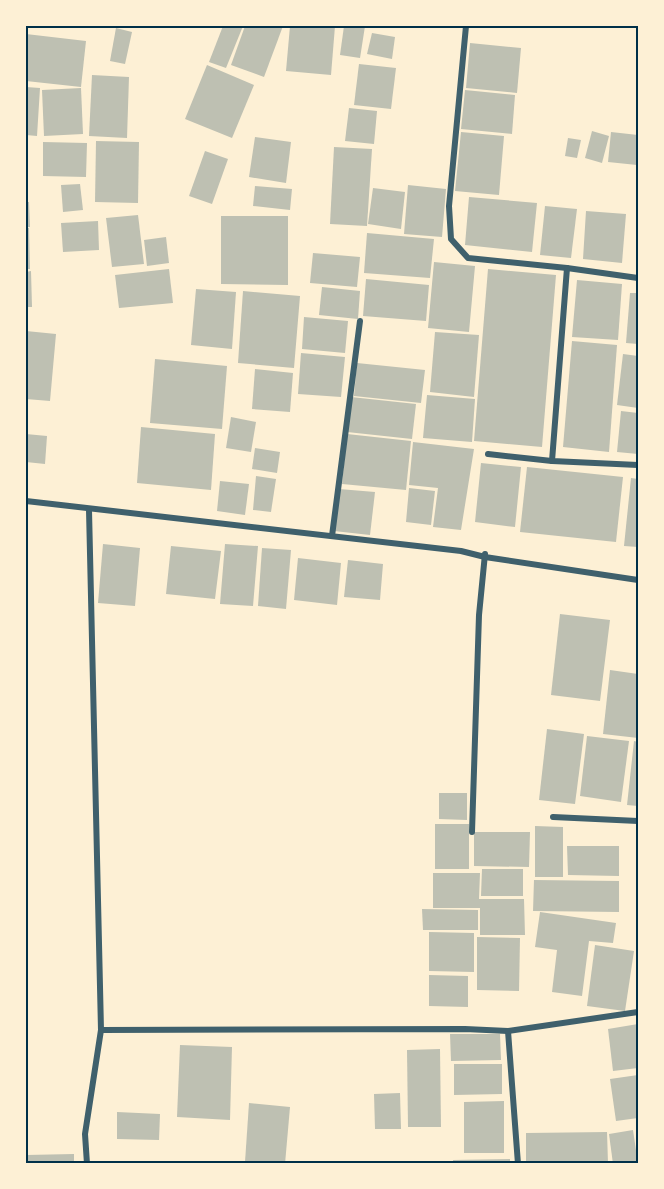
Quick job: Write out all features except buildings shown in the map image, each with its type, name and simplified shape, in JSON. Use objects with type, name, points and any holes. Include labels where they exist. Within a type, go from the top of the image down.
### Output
[{"type":"street","points":[[466,26],[449,206],[451,239],[468,258],[639,278]]},
{"type":"street","points":[[552,461],[567,268]]},
{"type":"street","points":[[332,536],[360,321]]},
{"type":"street","points":[[488,454],[552,461],[639,465]]},
{"type":"street","points":[[26,501],[89,510],[461,550],[485,557]]},
{"type":"street","points":[[87,1164],[85,1134],[101,1030],[89,510]]},
{"type":"street","points":[[472,832],[479,615],[485,554],[485,557],[639,580]]},
{"type":"street","points":[[553,817],[639,821]]},
{"type":"street","points":[[101,1030],[465,1029],[508,1031],[639,1012]]},
{"type":"street","points":[[508,1031],[518,1164]]}]
